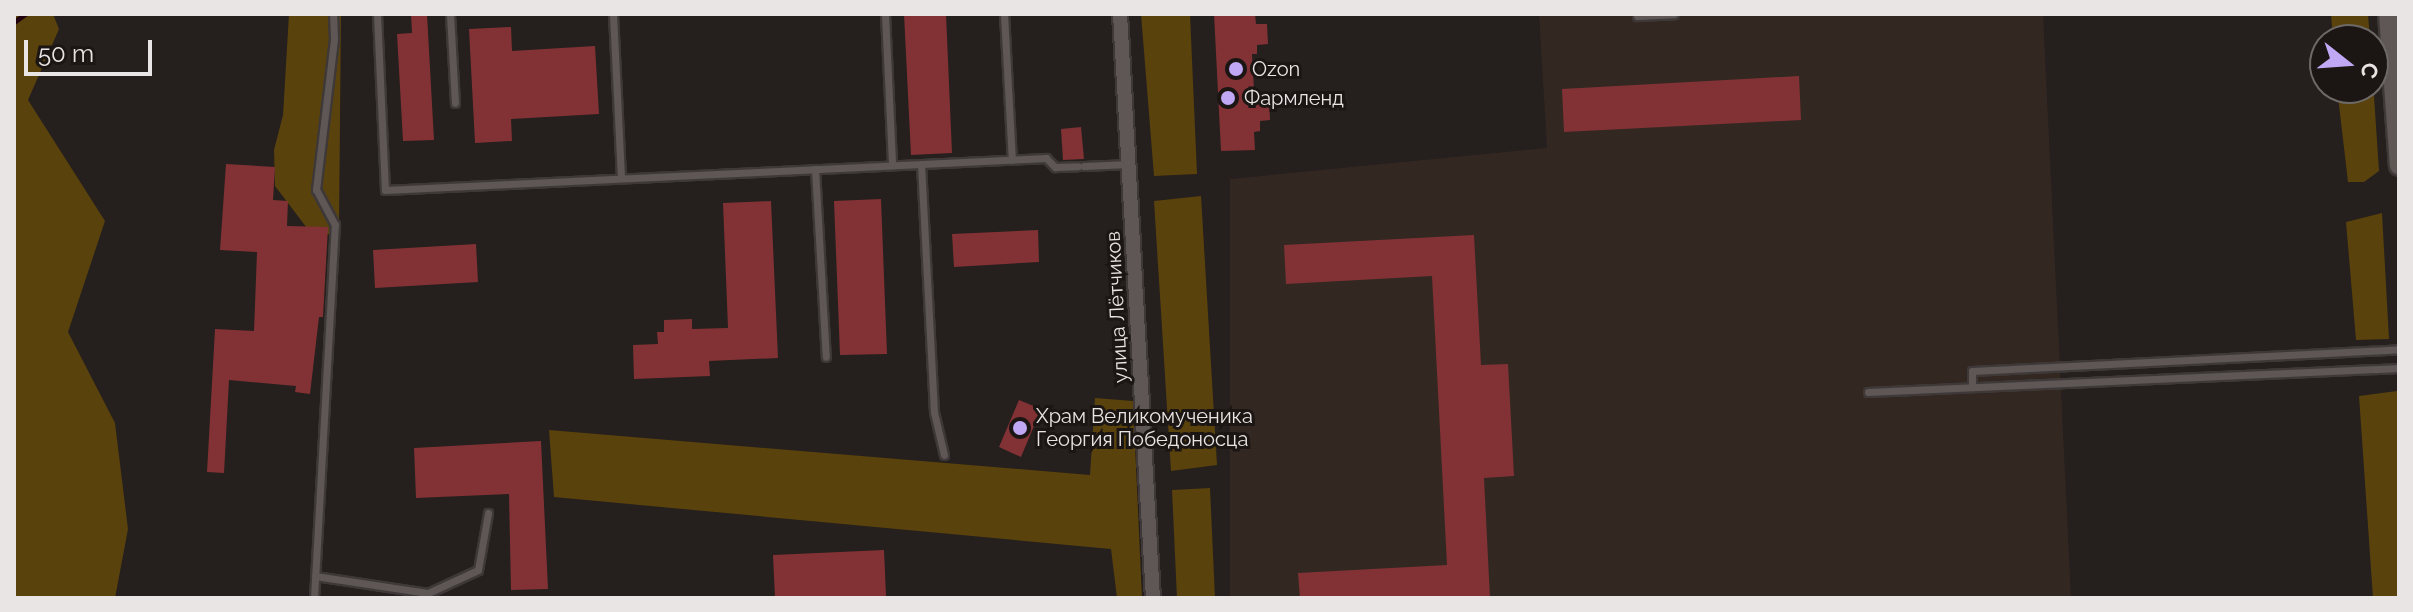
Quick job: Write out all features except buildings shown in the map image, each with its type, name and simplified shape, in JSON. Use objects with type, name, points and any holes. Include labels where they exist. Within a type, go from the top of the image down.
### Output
[{"type":"main road","points":[[2388,14],[2399,166]]},
{"type":"street","name":"улица Лётчиков","points":[[1120,14],[1153,598]]},
{"type":"lane","points":[[314,598],[335,225],[316,190],[334,39],[333,14]]},
{"type":"lane","points":[[377,14],[385,190],[1046,158],[1055,167],[1129,164]]},
{"type":"lane","points":[[450,14],[455,103]]},
{"type":"lane","points":[[613,14],[621,178]]},
{"type":"lane","points":[[885,14],[892,165]]},
{"type":"lane","points":[[1004,14],[1012,160]]},
{"type":"lane","points":[[1637,16],[1674,14]]},
{"type":"lane","points":[[921,164],[934,412],[944,455]]},
{"type":"lane","points":[[815,169],[826,357]]},
{"type":"lane","points":[[1972,387],[1972,371],[2399,349]]},
{"type":"lane","points":[[1868,392],[2399,368]]},
{"type":"lane","points":[[315,576],[428,593],[478,570],[488,513]]},
{"type":"shaded area","points":[[14,14],[53,14],[59,29],[28,100],[105,221],[68,332],[115,423],[128,529],[115,598],[14,598]]},
{"type":"shaded area","points":[[289,14],[341,14],[339,227],[330,234],[313,236],[275,186],[274,150],[283,115]]},
{"type":"shaded area","points":[[1141,14],[1190,14],[1197,174],[1154,176]]},
{"type":"shaded area","points":[[1539,14],[2043,14],[2071,598],[1230,598],[1230,179],[1547,148]]},
{"type":"shaded area","points":[[2331,14],[2368,14],[2369,24],[2332,24]]},
{"type":"shaded area","points":[[2339,104],[2375,104],[2379,171],[2364,182],[2348,182]]},
{"type":"shaded area","points":[[1201,196],[1217,465],[1171,471],[1154,201]]},
{"type":"shaded area","points":[[2382,213],[2389,339],[2356,340],[2346,222]]},
{"type":"shaded area","points":[[2397,391],[2399,598],[2373,598],[2359,396]]},
{"type":"shaded area","points":[[1095,398],[1133,401],[1142,598],[1117,598],[1111,549],[554,497],[549,430],[1090,475]]},
{"type":"shaded area","points":[[1210,488],[1215,598],[1177,598],[1172,490]]},
{"type":"waterway","points":[[14,22],[25,14]]},
{"type":"place","name":"Ozon","points":[[1236,69]]},
{"type":"place","name":"Фармленд","points":[[1228,98]]},
{"type":"place","name":"Храм Великомученика Георгия Победоносца","points":[[1020,428]]}]
